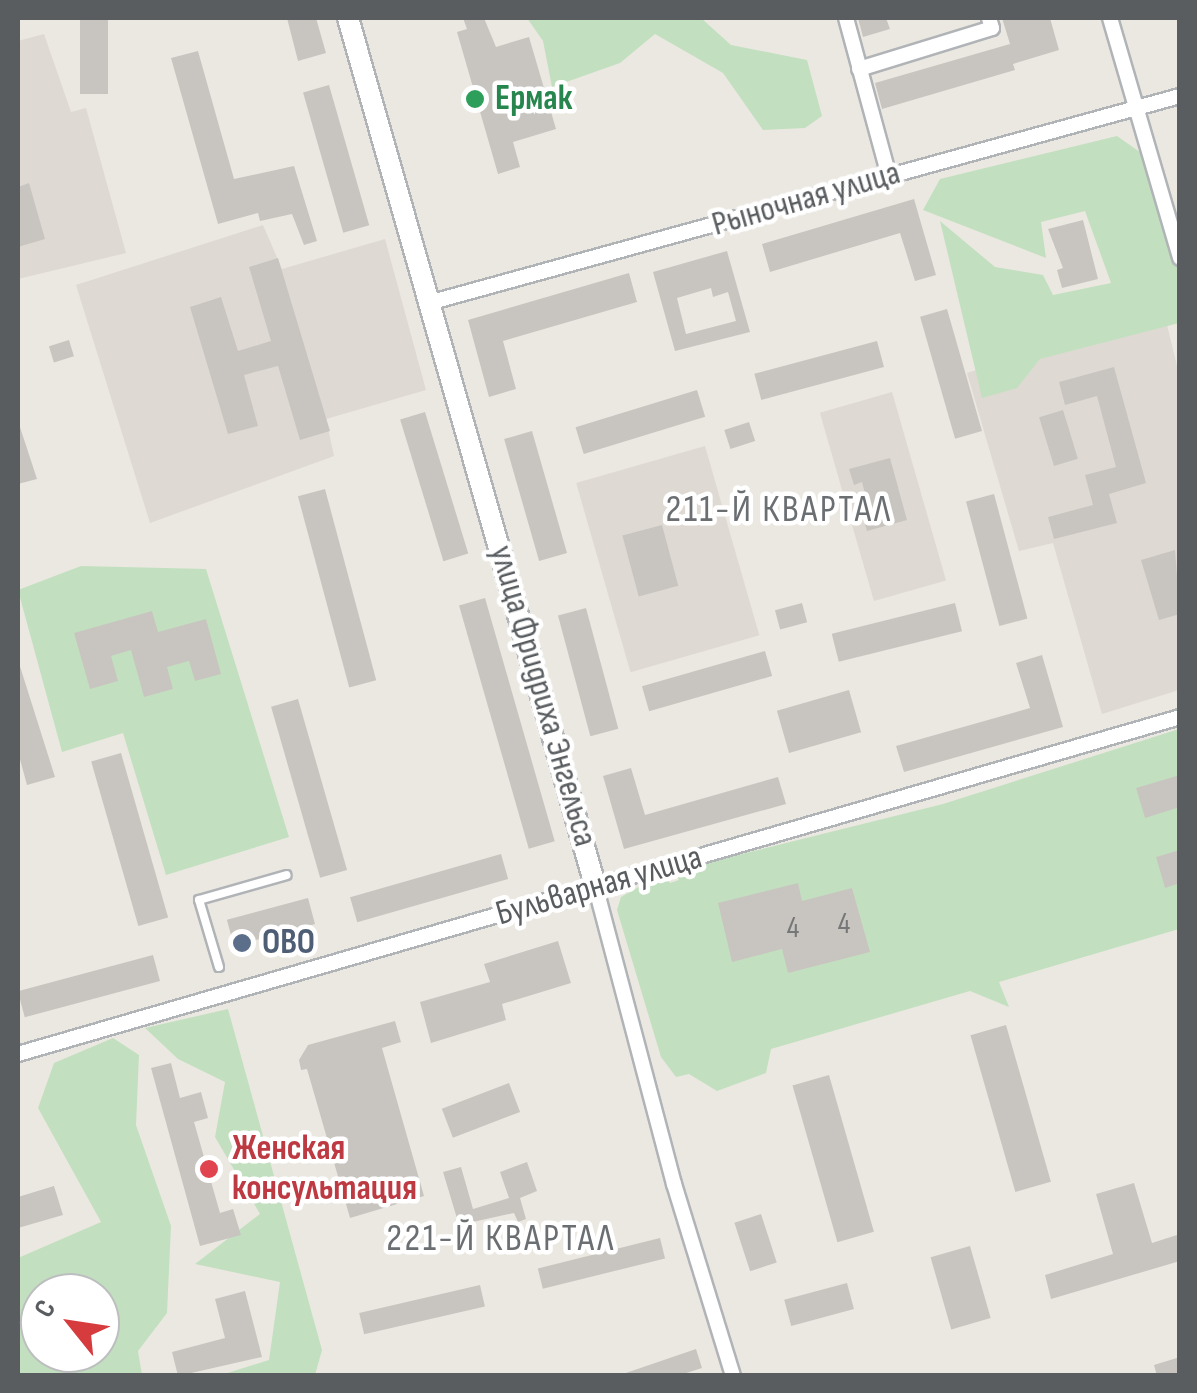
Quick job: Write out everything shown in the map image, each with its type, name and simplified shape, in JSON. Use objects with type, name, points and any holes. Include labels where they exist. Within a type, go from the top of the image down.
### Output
[{"type":"street","name":"улица Фридриха Энгельса","points":[[348,18],[596,885],[674,1184],[732,1376]]},
{"type":"street","points":[[846,18],[889,176]]},
{"type":"street","points":[[859,69],[992,28],[990,18]]},
{"type":"street","points":[[1110,18],[1180,258]]},
{"type":"street","name":"Рыночная улица","points":[[432,302],[1180,96]]},
{"type":"street","name":"Бульварная улица","points":[[18,1054],[1180,717]]},
{"type":"lane","points":[[219,967],[199,900],[287,875]]},
{"type":"shaded area","points":[[44,34],[71,112],[86,108],[126,253],[18,279],[18,41]]},
{"type":"shaded area","points":[[263,225],[282,269],[385,239],[426,390],[326,419],[334,456],[150,523],[76,285]]},
{"type":"shaded area","points":[[1157,284],[1179,374],[1179,690],[1102,714],[1053,543],[1019,551],[967,373],[1014,358]]},
{"type":"shaded area","points":[[892,392],[946,580],[874,601],[820,413]]},
{"type":"shaded area","points":[[705,446],[759,635],[630,672],[576,483]]},
{"type":"green space","points":[[527,18],[701,18],[731,45],[807,60],[822,116],[805,128],[763,130],[723,73],[655,34],[620,63],[552,87],[543,41]]},
{"type":"green space","points":[[1117,136],[1144,155],[1179,264],[1179,323],[1040,359],[1017,388],[982,398],[940,221],[995,267],[1043,275],[1053,295],[1111,283],[1085,211],[1041,222],[1046,258],[923,210],[940,179]]},
{"type":"green space","points":[[81,566],[206,569],[289,837],[166,875],[123,733],[62,752],[18,590]]},
{"type":"green space","points":[[1179,729],[1179,929],[999,982],[1009,1007],[970,991],[771,1049],[766,1073],[717,1091],[689,1074],[676,1077],[661,1057],[617,910],[621,897],[663,873],[670,883],[679,880],[674,871],[943,804]]},
{"type":"green space","points":[[228,1009],[322,1350],[315,1375],[221,1375],[269,1360],[280,1282],[195,1264],[260,1214],[215,1137],[225,1082],[178,1059],[145,1028]]},
{"type":"green space","points":[[113,1038],[139,1055],[136,1125],[171,1226],[167,1313],[138,1351],[142,1375],[18,1375],[18,1258],[101,1222],[38,1108],[54,1063]]},
{"type":"building","points":[[80,18],[108,18],[108,94],[80,94]]},
{"type":"building","points":[[287,18],[316,18],[326,53],[298,61]]},
{"type":"building","points":[[463,18],[484,18],[496,47],[529,37],[556,129],[513,142],[520,167],[498,174],[457,32],[467,29]]},
{"type":"building","points":[[858,18],[886,18],[890,29],[863,37]]},
{"type":"building","points":[[1002,18],[1050,18],[1059,50],[1013,64],[1015,70],[882,109],[875,83],[1010,44]]},
{"type":"building","points":[[198,51],[234,179],[294,166],[317,241],[304,245],[292,214],[260,221],[258,213],[218,224],[171,58]]},
{"type":"building","points":[[329,85],[369,225],[343,233],[303,92]]},
{"type":"building","points":[[29,183],[45,239],[18,247],[18,187]]},
{"type":"building","points":[[914,199],[936,275],[915,281],[900,233],[770,272],[762,244]]},
{"type":"building","points":[[1083,220],[1098,279],[1062,288],[1057,270],[1063,268],[1048,229]]},
{"type":"building","points":[[727,251],[750,332],[675,351],[653,272]],"holes":[[[711,288],[713,297],[728,292],[736,321],[686,334],[677,298]]]},
{"type":"building","points":[[278,258],[330,431],[300,440],[278,366],[244,375],[258,426],[228,434],[190,307],[221,297],[238,351],[271,341],[249,267]]},
{"type":"building","points":[[629,273],[637,302],[503,341],[516,389],[489,397],[468,320]]},
{"type":"building","points":[[947,309],[982,431],[955,439],[920,317]]},
{"type":"building","points":[[69,340],[74,356],[54,362],[49,346]]},
{"type":"building","points":[[877,341],[884,367],[761,400],[754,374]]},
{"type":"building","points":[[1114,367],[1146,483],[1109,494],[1117,523],[1054,539],[1048,517],[1093,505],[1085,475],[1116,467],[1097,396],[1065,405],[1059,382]]},
{"type":"building","points":[[697,390],[705,417],[584,454],[576,427]]},
{"type":"building","points":[[1063,410],[1078,459],[1054,466],[1039,417]]},
{"type":"building","points":[[425,412],[468,554],[443,561],[400,420]]},
{"type":"building","points":[[18,421],[37,479],[18,484]]},
{"type":"building","points":[[749,422],[755,441],[730,449],[724,430]]},
{"type":"building","points":[[532,431],[567,553],[539,561],[504,439]]},
{"type":"building","points":[[890,458],[907,520],[867,531],[862,514],[870,512],[862,482],[854,485],[849,469]]},
{"type":"building","points":[[325,489],[376,680],[349,688],[298,496]]},
{"type":"building","points":[[994,494],[1027,619],[999,626],[966,502]]},
{"type":"building","points":[[662,525],[678,586],[639,596],[622,536]]},
{"type":"building","points":[[1175,550],[1180,614],[1159,620],[1141,560]]},
{"type":"building","points":[[485,598],[555,841],[529,849],[459,605]]},
{"type":"building","points":[[802,603],[807,622],[780,630],[775,610]]},
{"type":"building","points":[[955,603],[962,631],[839,662],[832,634]]},
{"type":"building","points":[[586,608],[618,729],[590,736],[558,616]]},
{"type":"building","points":[[152,611],[158,632],[206,619],[221,674],[195,681],[189,661],[167,667],[173,689],[144,697],[131,650],[111,656],[118,681],[90,689],[74,633]]},
{"type":"building","points":[[765,651],[772,676],[649,711],[642,686]]},
{"type":"building","points":[[1042,655],[1063,727],[904,772],[896,746],[1030,708],[1016,663]]},
{"type":"building","points":[[18,660],[55,777],[27,785],[18,752]]},
{"type":"building","points":[[849,690],[861,732],[789,753],[777,711]]},
{"type":"building","points":[[298,699],[347,870],[320,878],[271,707]]},
{"type":"building","points":[[121,753],[168,917],[138,926],[91,762]]},
{"type":"building","points":[[631,768],[645,815],[778,777],[786,804],[624,849],[603,776]]},
{"type":"building","points":[[1180,775],[1180,807],[1145,818],[1136,788]]},
{"type":"building","points":[[1180,850],[1180,883],[1165,888],[1156,857]]},
{"type":"building","points":[[501,854],[508,879],[357,922],[350,897]]},
{"type":"building","points":[[798,883],[802,901],[852,888],[870,952],[788,973],[782,949],[732,962],[718,903]]},
{"type":"building","points":[[308,898],[315,924],[234,946],[227,920]]},
{"type":"building","points":[[558,941],[571,983],[502,1004],[506,1020],[431,1043],[420,1002],[490,982],[484,964]]},
{"type":"building","points":[[153,955],[160,981],[25,1017],[18,991]]},
{"type":"building","points":[[395,1021],[401,1042],[382,1048],[424,1196],[350,1218],[307,1069],[301,1070],[299,1060],[308,1045]]},
{"type":"building","points":[[1006,1025],[1051,1182],[1015,1192],[970,1035]]},
{"type":"building","points":[[171,1063],[180,1098],[201,1092],[208,1118],[194,1122],[220,1213],[233,1209],[241,1235],[200,1246],[151,1068]]},
{"type":"building","points":[[829,1075],[874,1232],[837,1242],[792,1085]]},
{"type":"building","points":[[509,1083],[520,1112],[453,1138],[442,1109]]},
{"type":"building","points":[[527,1162],[537,1191],[520,1198],[526,1219],[518,1222],[514,1213],[459,1225],[443,1172],[461,1167],[473,1209],[509,1198],[500,1172]]},
{"type":"building","points":[[1134,1183],[1152,1243],[1180,1234],[1180,1261],[1051,1299],[1045,1275],[1113,1254],[1096,1194]]},
{"type":"building","points":[[54,1186],[63,1215],[18,1228],[18,1197]]},
{"type":"building","points":[[761,1214],[777,1263],[750,1271],[734,1223]]},
{"type":"building","points":[[660,1238],[665,1258],[543,1289],[538,1268]]},
{"type":"building","points":[[970,1246],[991,1318],[951,1329],[931,1257]]},
{"type":"building","points":[[847,1283],[854,1309],[791,1326],[784,1300]]},
{"type":"building","points":[[480,1285],[485,1306],[364,1334],[359,1313]]},
{"type":"building","points":[[245,1291],[262,1357],[178,1376],[172,1352],[225,1338],[215,1299]]},
{"type":"building","points":[[696,1349],[702,1368],[677,1376],[617,1376]]},
{"type":"building","points":[[1180,1357],[1180,1376],[1157,1376],[1154,1365]]},
{"type":"place","name":"Ермак","points":[[475,99]]},
{"type":"place","name":"ОВО","points":[[242,943]]},
{"type":"place","name":"Женская консультация","points":[[209,1169]]},
{"type":"district","name":"211-Й КВАРТАЛ","points":[[779,510]]},
{"type":"district","name":"221-Й КВАРТАЛ","points":[[501,1239]]}]
